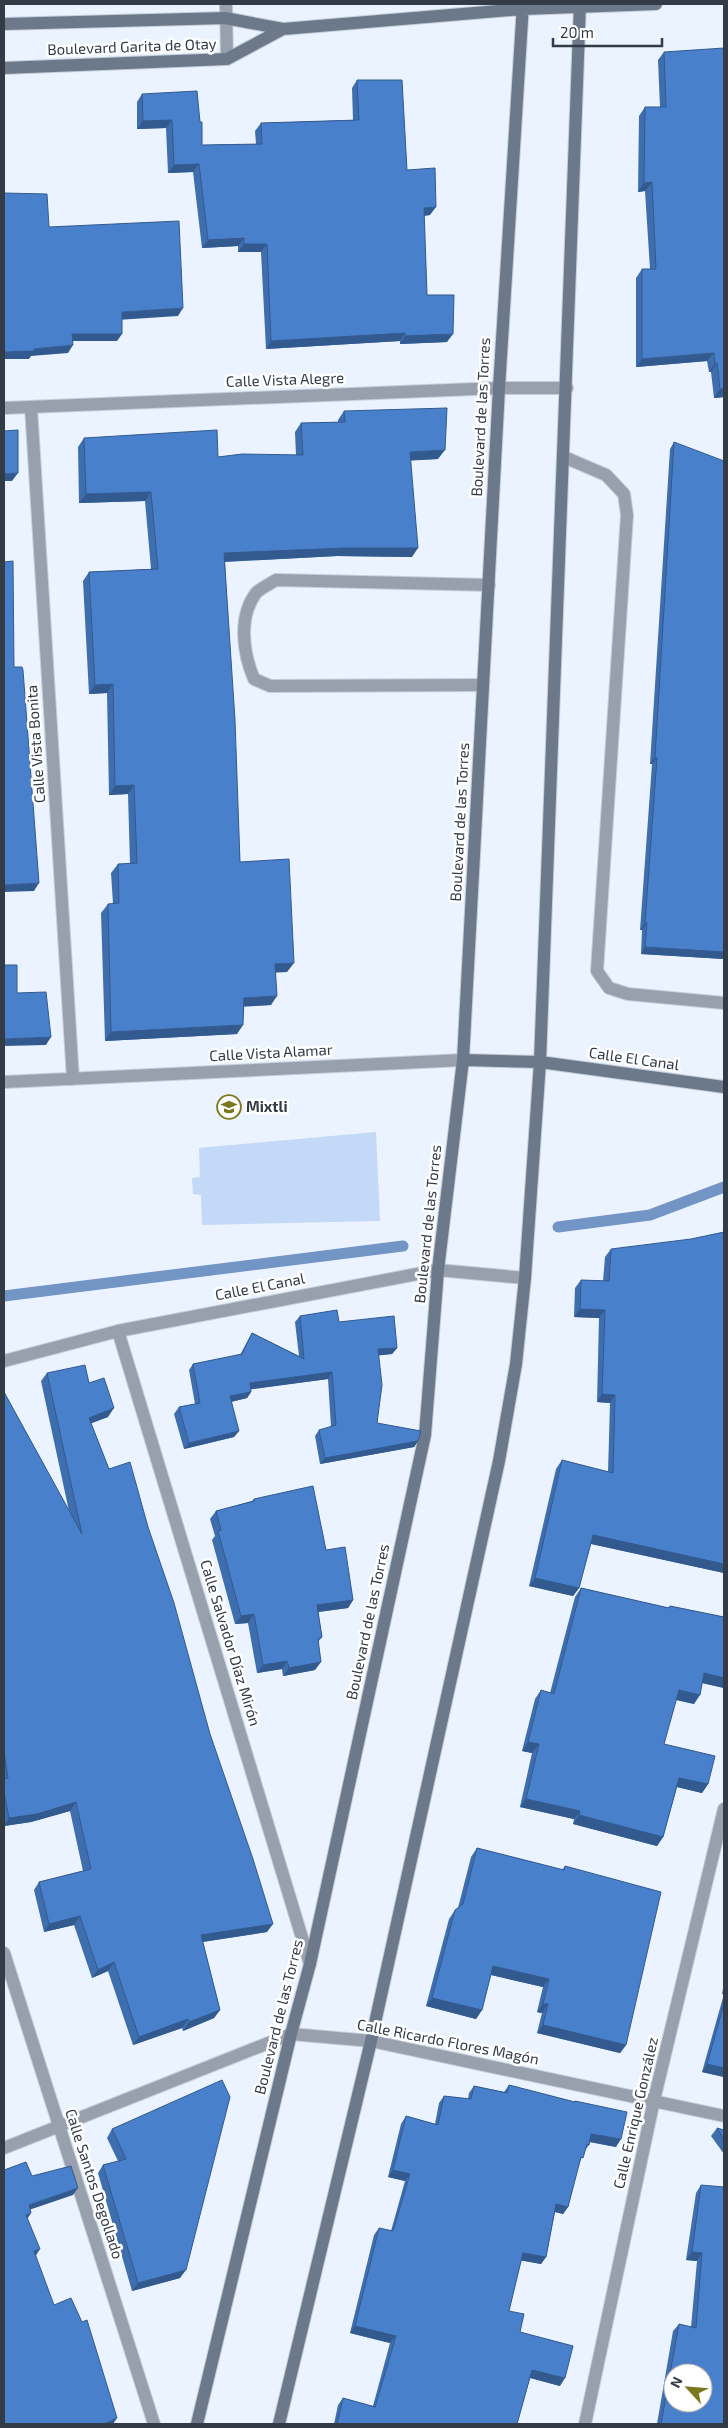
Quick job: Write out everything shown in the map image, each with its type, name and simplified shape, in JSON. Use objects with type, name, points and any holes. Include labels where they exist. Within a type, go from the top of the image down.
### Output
[{"type":"street","points":[[226,4],[227,59]]},
{"type":"street","name":"Boulevard Garita de Otay","points":[[4,24],[225,18],[283,29],[523,6],[656,4]]},
{"type":"street","points":[[279,2424],[371,2041],[499,1461],[516,1364],[525,1278],[540,1062],[580,5]]},
{"type":"street","name":"Boulevard de las Torres","points":[[197,2424],[291,2034],[310,1964],[425,1435],[438,1270],[463,1060],[499,388],[523,6]]},
{"type":"street","name":"Boulevard Garita de Otay","points":[[4,68],[227,59],[283,29]]},
{"type":"street","name":"Calle Vista Alegre","points":[[4,408],[499,388],[567,388]]},
{"type":"street","name":"Calle Vista Bonita","points":[[31,407],[73,1079]]},
{"type":"street","points":[[564,457],[606,475],[624,494],[627,515],[597,971],[609,988],[628,994],[724,1003]]},
{"type":"street","points":[[483,685],[270,686],[254,679],[247,662],[244,615],[257,592],[276,580],[489,585]]},
{"type":"street","name":"Calle Vista Alamar","points":[[4,1082],[463,1060],[540,1062]]},
{"type":"street","name":"Calle El Canal","points":[[540,1062],[724,1087]]},
{"type":"street","name":"Calle El Canal","points":[[4,1361],[118,1331],[438,1270],[525,1278]]},
{"type":"street","name":"Calle Salvador Díaz Mirón","points":[[118,1331],[310,1964]]},
{"type":"street","name":"Calle Enrique González","points":[[585,2424],[654,2100],[724,1809]]},
{"type":"street","name":"Calle Santos Degollado","points":[[4,1953],[154,2424]]},
{"type":"street","name":"Calle Ricardo Flores Magón","points":[[4,2148],[291,2034],[371,2041],[724,2116]]},
{"type":"shaded area","points":[[376,1132],[380,1221],[202,1225],[201,1195],[193,1194],[192,1178],[200,1177],[199,1148]]},
{"type":"building","points":[[724,48],[724,389],[720,389],[714,353],[642,359],[642,269],[656,269],[652,182],[644,183],[645,107],[666,107],[664,52]]},
{"type":"building","points":[[357,80],[402,80],[407,170],[435,168],[436,207],[424,208],[427,295],[454,295],[453,334],[405,336],[405,333],[271,341],[267,244],[244,244],[244,238],[208,240],[199,164],[174,165],[172,120],[143,121],[142,94],[197,91],[200,122],[202,122],[202,145],[262,144],[261,123],[359,120]]},
{"type":"building","points":[[4,193],[47,194],[49,227],[179,221],[183,308],[122,312],[122,334],[72,334],[73,345],[34,349],[34,351],[4,352]]},
{"type":"building","points":[[447,408],[445,450],[410,452],[418,548],[344,548],[224,553],[235,720],[240,862],[289,859],[294,963],[275,964],[277,996],[244,998],[243,1025],[111,1032],[108,904],[119,903],[118,864],[137,863],[134,785],[115,786],[113,684],[95,685],[89,572],[158,569],[151,492],[86,494],[84,438],[217,430],[218,457],[242,454],[303,455],[301,423],[345,422],[344,411]]},
{"type":"building","points":[[18,430],[18,473],[4,474],[4,431]]},
{"type":"building","points":[[674,442],[724,461],[724,952],[645,947]]},
{"type":"building","points":[[13,561],[14,667],[22,667],[23,670],[39,883],[4,885],[4,562]]},
{"type":"building","points":[[4,965],[17,965],[17,993],[46,992],[51,1037],[4,1039]]},
{"type":"building","points":[[724,1232],[724,1564],[593,1535],[579,1588],[535,1578],[562,1460],[613,1473],[615,1395],[602,1394],[605,1310],[580,1309],[581,1280],[609,1281],[611,1249],[691,1239]]},
{"type":"building","points":[[337,1310],[339,1322],[394,1316],[397,1348],[378,1349],[382,1385],[377,1423],[421,1431],[418,1441],[325,1458],[319,1430],[336,1425],[332,1372],[250,1383],[251,1392],[230,1396],[239,1431],[189,1443],[179,1407],[200,1403],[193,1364],[242,1354],[252,1333],[304,1359],[300,1316]]},
{"type":"building","points":[[85,1365],[89,1383],[104,1378],[114,1408],[89,1418],[109,1469],[130,1462],[148,1527],[174,1603],[210,1734],[273,1924],[201,1935],[220,2010],[189,2022],[188,2019],[139,2037],[114,1962],[98,1970],[80,1916],[49,1924],[39,1882],[91,1869],[76,1802],[37,1814],[9,1818],[4,1793],[4,1779],[8,1778],[4,1752],[4,1392],[82,1534],[47,1373]]},
{"type":"building","points":[[313,1486],[326,1550],[345,1547],[353,1600],[317,1605],[322,1637],[318,1639],[321,1662],[289,1668],[287,1661],[263,1665],[254,1614],[241,1616],[218,1531],[221,1530],[216,1511],[254,1501],[254,1499]]},
{"type":"building","points":[[581,1588],[669,1608],[670,1606],[724,1617],[724,1678],[704,1673],[700,1695],[679,1690],[664,1744],[715,1756],[708,1784],[679,1778],[663,1837],[579,1815],[580,1811],[526,1799],[539,1744],[528,1742],[541,1690],[554,1694]]},
{"type":"building","points":[[477,1848],[564,1870],[565,1866],[661,1892],[626,2045],[543,2025],[548,2004],[543,2004],[549,1979],[493,1966],[482,2010],[432,1998],[455,1910],[463,1904]]},
{"type":"building","points":[[724,2004],[724,2068],[707,2064]]},
{"type":"building","points":[[222,2080],[230,2097],[186,2270],[138,2283],[103,2165],[126,2159],[112,2129]]},
{"type":"building","points":[[509,2085],[575,2102],[627,2112],[621,2139],[591,2134],[589,2145],[587,2144],[583,2158],[581,2157],[568,2207],[556,2204],[546,2257],[523,2253],[509,2311],[524,2314],[520,2332],[573,2346],[565,2378],[532,2370],[517,2424],[337,2424],[343,2398],[375,2407],[396,2336],[355,2326],[379,2228],[393,2231],[410,2174],[393,2170],[406,2116],[438,2125],[444,2096],[471,2099],[474,2086],[507,2093]]},
{"type":"building","points":[[717,2128],[724,2130],[724,2139]]},
{"type":"building","points":[[26,2162],[32,2176],[71,2166],[78,2188],[29,2205],[31,2213],[26,2215],[40,2249],[34,2251],[54,2305],[71,2298],[82,2322],[87,2320],[117,2418],[104,2424],[4,2424],[4,2170]]},
{"type":"building","points":[[701,2185],[724,2187],[724,2424],[661,2424],[663,2413],[713,2413],[713,2363],[672,2363],[679,2324],[696,2328],[702,2253],[692,2252]]},
{"type":"waterway","points":[[558,1227],[650,1215],[724,1187]]},
{"type":"waterway","points":[[4,1296],[403,1246]]},
{"type":"place","name":"Mixtli","points":[[229,1107]]}]
